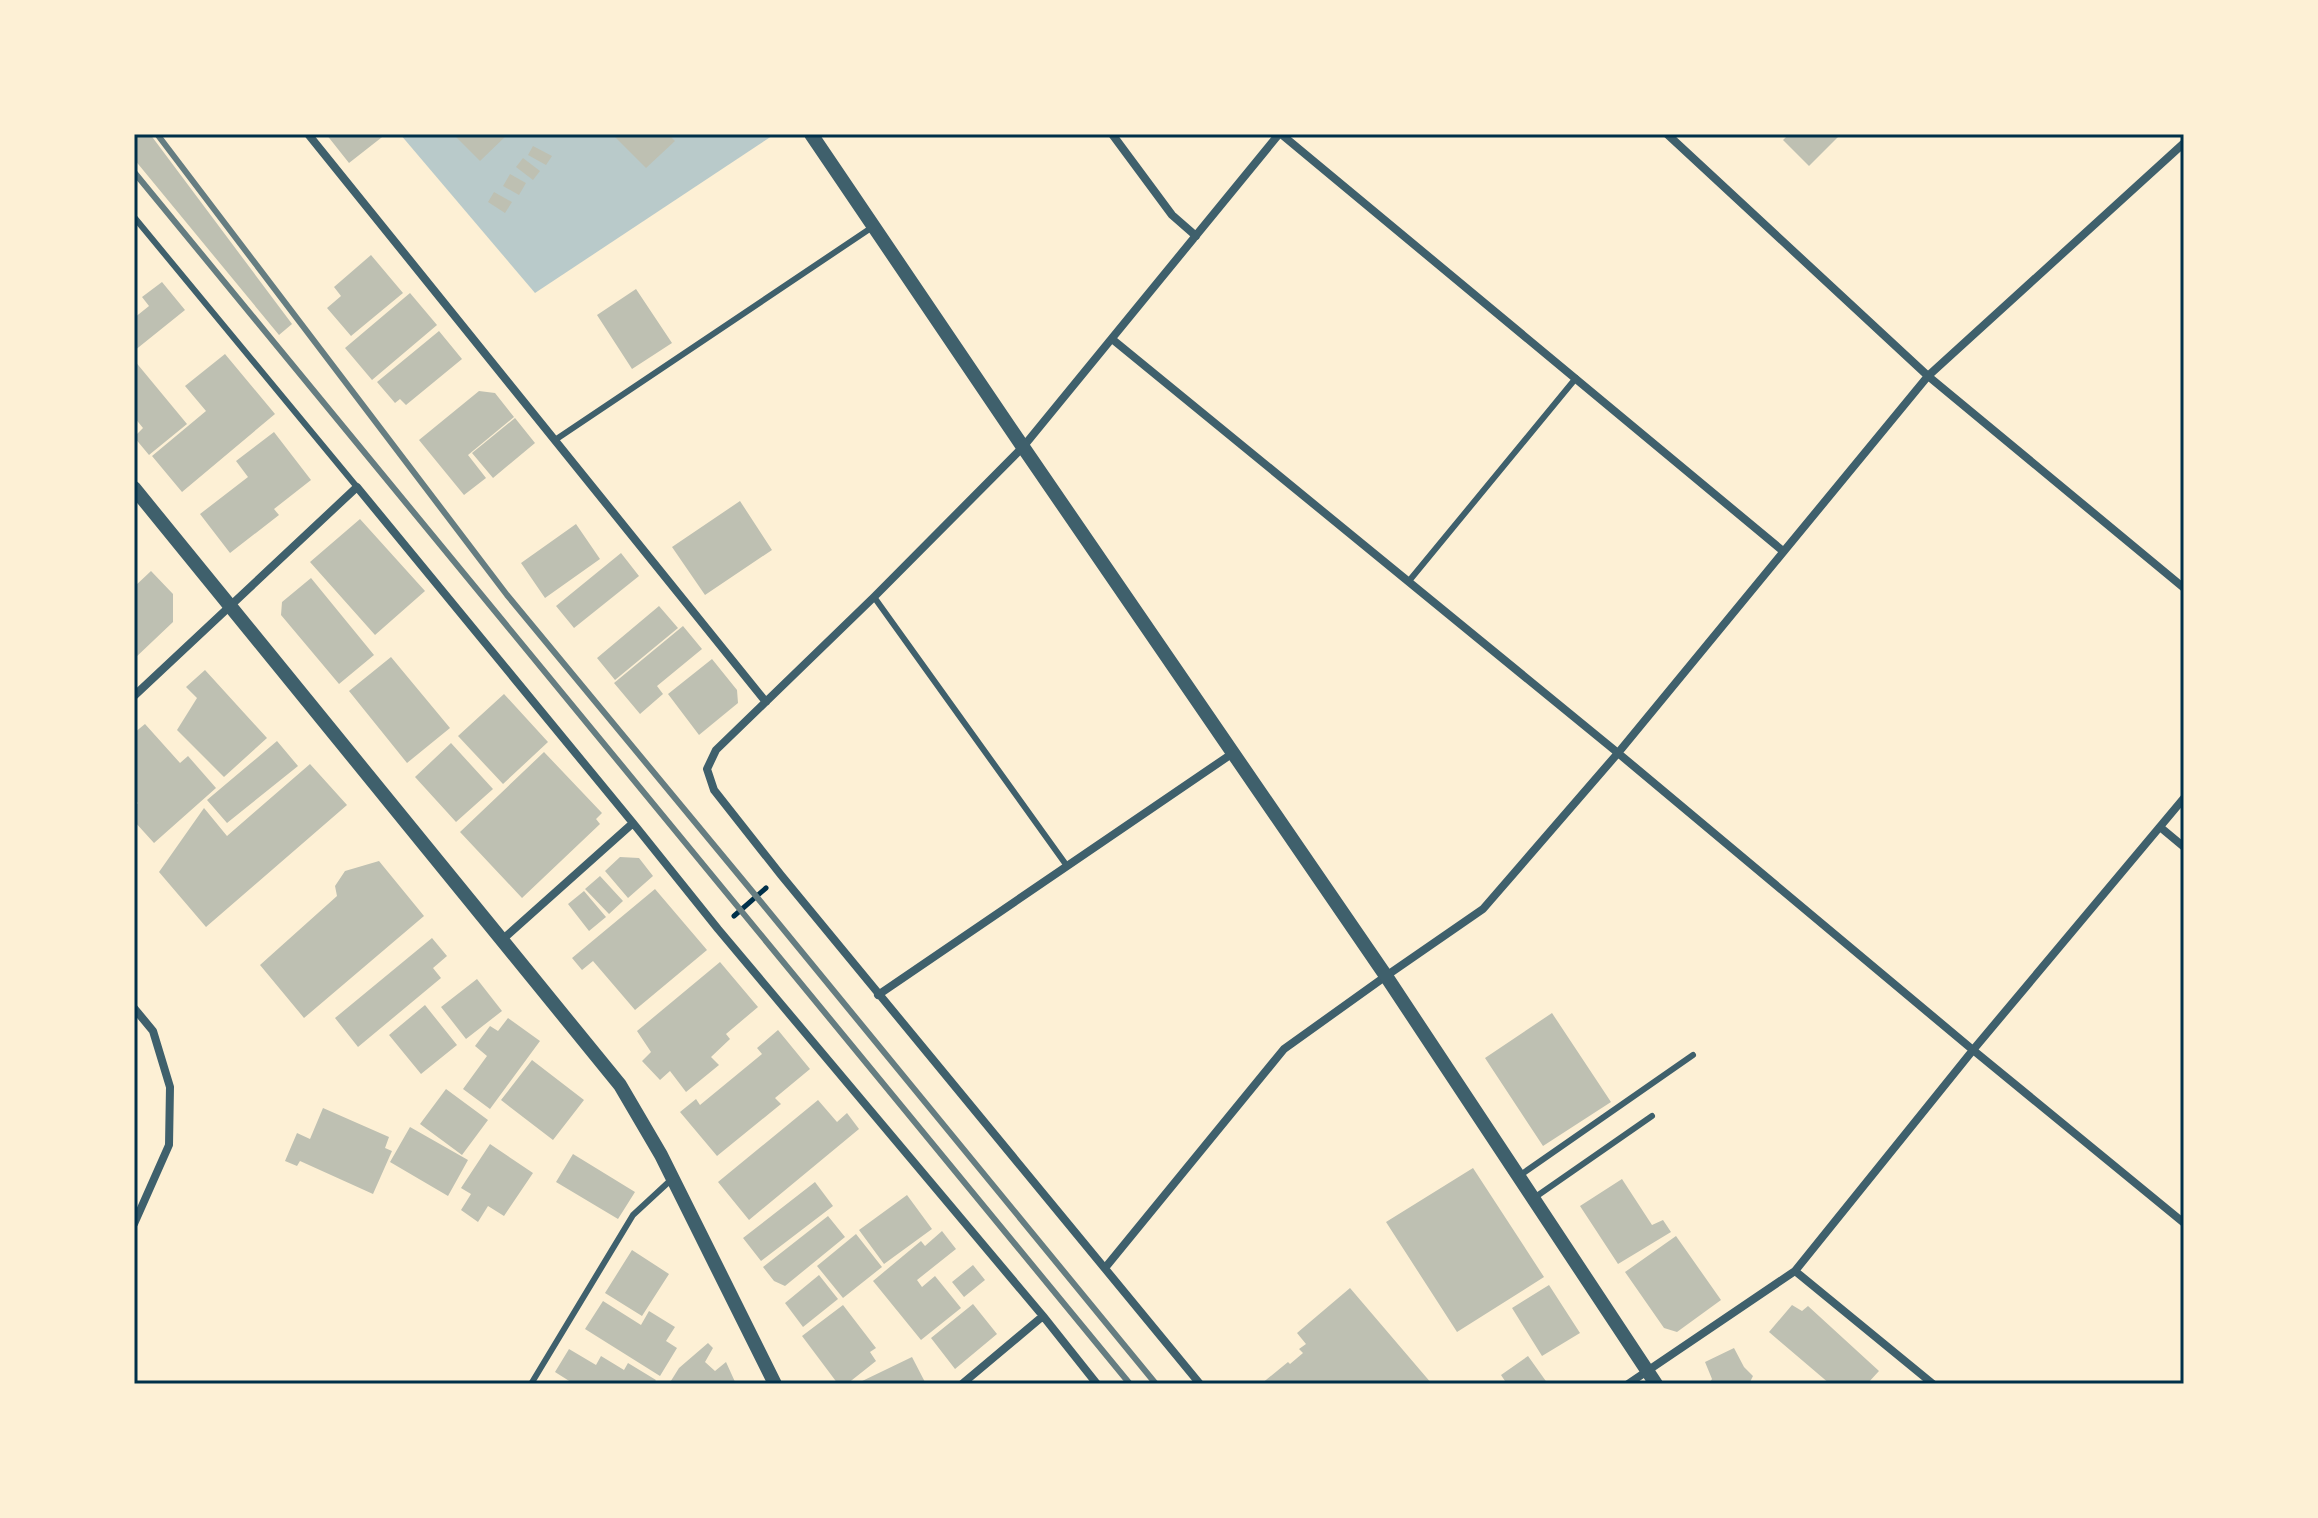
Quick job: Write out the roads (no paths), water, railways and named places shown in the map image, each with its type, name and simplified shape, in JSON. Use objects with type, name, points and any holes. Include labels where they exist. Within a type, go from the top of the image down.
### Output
[{"type":"street","points":[[308,134],[766,702]]},
{"type":"street","points":[[811,134],[1386,976],[1656,1384]]},
{"type":"street","points":[[1112,134],[1172,215],[1196,236]]},
{"type":"street","points":[[1200,1384],[878,995],[714,790],[707,769],[716,750],[1023,447],[1280,134],[1783,551]]},
{"type":"street","points":[[1667,134],[1928,376],[2184,588]]},
{"type":"street","points":[[1105,1268],[1284,1049],[1483,909],[1618,753],[1928,376],[2184,143]]},
{"type":"street","points":[[1112,339],[2183,1220]]},
{"type":"street","points":[[134,696],[357,487],[718,929],[1097,1384]]},
{"type":"street","points":[[134,488],[620,1085],[673,1178],[775,1384]]},
{"type":"street","points":[[878,995],[1233,753]]},
{"type":"street","points":[[1628,1384],[1795,1271],[1973,1050],[2184,798]]},
{"type":"street","points":[[502,940],[633,823]]},
{"type":"street","points":[[2160,827],[2184,847]]},
{"type":"street","points":[[134,1008],[153,1031],[170,1087],[169,1145],[134,1224]]},
{"type":"street","points":[[1795,1271],[1933,1384]]},
{"type":"street","points":[[962,1384],[1043,1316]]},
{"type":"lane","points":[[134,217],[357,487]]},
{"type":"lane","points":[[555,440],[875,226]]},
{"type":"lane","points":[[1409,581],[1576,378]]},
{"type":"lane","points":[[874,597],[1067,866]]},
{"type":"lane","points":[[1519,1176],[1693,1055]]},
{"type":"lane","points":[[1534,1198],[1652,1116]]},
{"type":"lane","points":[[531,1384],[633,1215],[673,1178]]},
{"type":"railway","points":[[157,134],[507,595],[1156,1384]]},
{"type":"railway","points":[[134,172],[1130,1384]]}]
